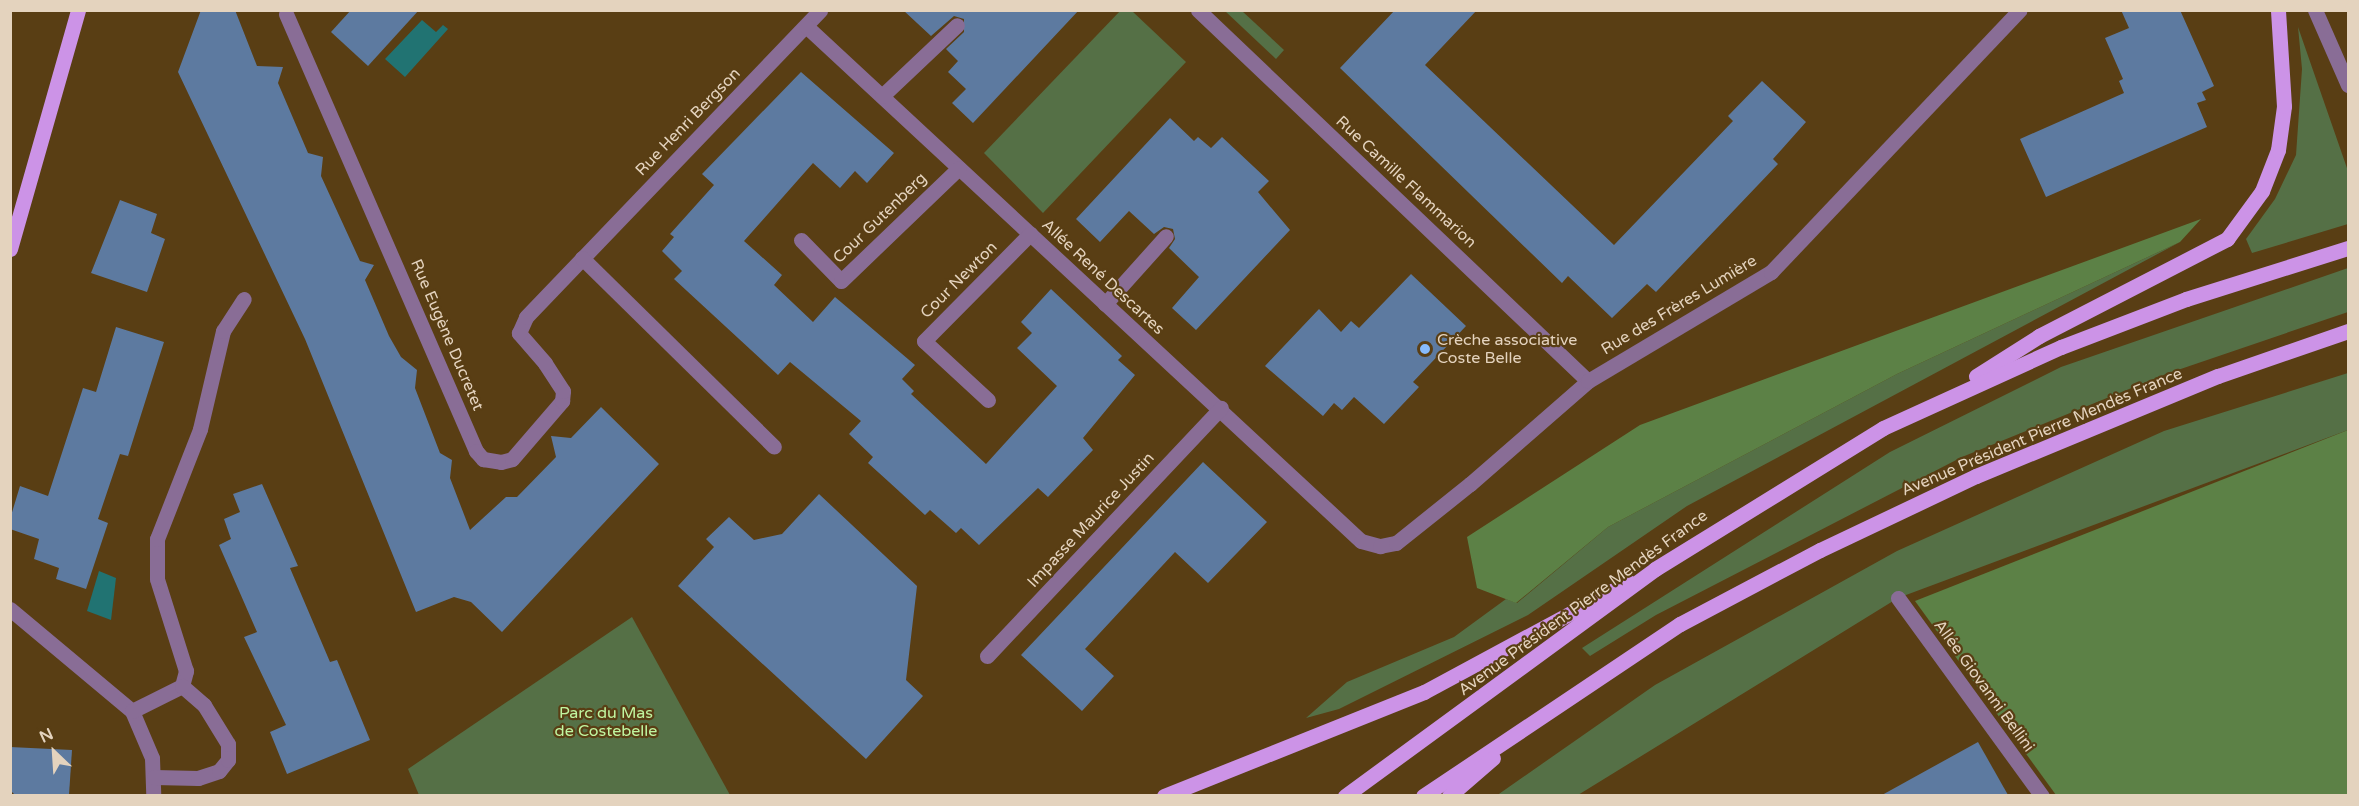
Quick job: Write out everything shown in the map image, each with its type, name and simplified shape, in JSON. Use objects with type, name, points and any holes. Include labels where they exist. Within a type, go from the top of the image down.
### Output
[{"type":"main road","points":[[10,249],[78,10]]},
{"type":"main road","points":[[1947,396],[2039,336],[2227,239],[2262,191],[2278,150],[2284,106],[2278,10]]},
{"type":"main road","name":"Avenue Président Pierre Mendès France","points":[[1345,795],[1655,569],[1748,507],[1947,396],[2186,299],[2349,248]]},
{"type":"main road","name":"Avenue Président Pierre Mendès France","points":[[1423,795],[1680,624],[1976,476],[2218,376],[2349,332]]},
{"type":"main road","points":[[1164,795],[1424,692],[1566,611],[1655,569]]},
{"type":"main road","points":[[1449,795],[1549,710]]},
{"type":"street","name":"Rue Henri Bergson","points":[[542,299],[820,10]]},
{"type":"street","name":"Rue Camille Flammarion","points":[[1198,10],[1588,381]]},
{"type":"street","name":"Rue des Frères Lumière","points":[[1380,546],[1396,543],[1461,491],[1588,381],[1771,272],[2020,10]]},
{"type":"street","points":[[2315,10],[2349,85]]},
{"type":"street","name":"Rue Eugène Ducretet","points":[[286,14],[483,459],[512,459],[562,401],[563,391],[545,363],[519,333],[542,299]]},
{"type":"street","points":[[882,96],[957,25]]},
{"type":"street","name":"Allée René Descartes","points":[[806,26],[1105,304],[1221,408],[1361,541],[1380,546]]},
{"type":"street","name":"Cour Gutenberg","points":[[801,240],[841,281],[959,168]]},
{"type":"street","name":"Cour Newton","points":[[988,400],[924,341],[1030,234]]},
{"type":"street","points":[[1105,304],[1166,236]]},
{"type":"street","points":[[582,258],[774,447]]},
{"type":"street","points":[[132,711],[182,686],[186,671],[157,579],[157,539],[200,429],[223,331],[244,299]]},
{"type":"street","name":"Impasse Maurice Justin","points":[[987,656],[1221,408]]},
{"type":"street","name":"Allée Giovanni Bellini","points":[[1898,598],[2042,795]]},
{"type":"street","points":[[10,609],[132,711],[146,737],[154,777],[153,795]]},
{"type":"street","points":[[154,777],[198,778],[219,771],[228,760],[228,744],[204,705],[182,686]]},
{"type":"green space","points":[[1121,10],[1132,11],[1186,62],[1043,213],[984,153]]},
{"type":"green space","points":[[1225,11],[1242,11],[1284,50],[1276,59]]},
{"type":"green space","points":[[2298,27],[2348,171],[2348,224],[2252,253],[2246,239],[2275,199],[2296,155],[2302,69]]},
{"type":"green space","points":[[2201,219],[2180,242],[1897,374],[1608,527],[1516,603],[1477,588],[1467,537],[1640,425]]},
{"type":"green space","points":[[2180,242],[1687,506],[1528,615],[1339,709],[1306,718],[1347,682],[1454,637],[1506,599],[1517,603],[1608,527],[1897,374]]},
{"type":"green space","points":[[2348,268],[2348,312],[2166,374],[1962,457],[1656,615],[1590,656],[1582,648],[1890,452],[2061,367]]},
{"type":"green space","points":[[2348,373],[2348,430],[1898,598],[1578,795],[1496,796],[1655,685],[1897,551],[2164,431]]},
{"type":"green space","points":[[2348,430],[2348,795],[2056,795],[1915,601]]},
{"type":"green space","name":"Parc du Mas de Costebelle","points":[[632,617],[730,795],[419,795],[408,769]]},
{"type":"water","points":[[422,20],[436,32],[443,25],[448,29],[405,77],[385,59]]},
{"type":"water","points":[[99,571],[116,578],[111,620],[87,611]]},
{"type":"building","points":[[201,10],[235,10],[257,66],[283,67],[278,83],[308,153],[323,157],[321,176],[360,261],[374,265],[365,280],[389,336],[401,357],[417,370],[415,388],[440,453],[452,460],[450,478],[470,530],[506,497],[517,497],[556,457],[551,436],[571,438],[601,407],[659,464],[502,632],[471,602],[454,597],[416,612],[305,339],[178,72]]},
{"type":"building","points":[[351,10],[419,10],[368,66],[331,32]]},
{"type":"building","points":[[903,10],[1079,10],[973,123],[952,103],[966,89],[948,72],[958,61],[946,49],[964,32],[964,19],[954,16],[931,36]]},
{"type":"building","points":[[1395,10],[1477,10],[1425,65],[1614,245],[1733,121],[1728,116],[1762,81],[1806,122],[1773,159],[1778,164],[1656,292],[1647,284],[1612,318],[1568,276],[1562,283],[1340,68]]},
{"type":"building","points":[[2121,10],[2180,10],[2214,86],[2202,92],[2206,100],[2197,103],[2207,127],[2046,197],[2020,139],[2124,93],[2119,81],[2123,79],[2105,38],[2129,28]]},
{"type":"building","points":[[801,72],[894,153],[867,183],[855,171],[840,188],[813,163],[744,241],[782,275],[774,285],[813,322],[835,297],[915,365],[902,379],[914,391],[911,394],[986,464],[1057,386],[1017,348],[1032,333],[1021,322],[1051,289],[1122,356],[1118,360],[1135,375],[1083,438],[1093,450],[1048,497],[1038,488],[979,545],[961,528],[956,533],[930,510],[925,515],[868,463],[873,457],[849,434],[861,421],[790,362],[778,375],[674,279],[682,271],[662,251],[674,237],[670,234],[714,185],[702,174]]},
{"type":"building","points":[[1170,118],[1194,141],[1198,137],[1211,148],[1222,137],[1269,181],[1258,192],[1290,230],[1196,330],[1172,308],[1199,277],[1169,248],[1175,239],[1173,229],[1164,227],[1154,234],[1129,211],[1100,242],[1076,219]]},
{"type":"building","points":[[120,200],[157,214],[151,233],[165,239],[147,292],[91,273]]},
{"type":"building","points":[[1411,274],[1466,326],[1413,382],[1419,387],[1384,424],[1354,397],[1342,410],[1334,403],[1323,416],[1265,366],[1319,309],[1341,332],[1351,321],[1359,328]]},
{"type":"building","points":[[116,327],[164,342],[128,456],[120,454],[98,519],[108,523],[86,589],[56,579],[59,568],[34,559],[39,539],[10,529],[10,519],[20,486],[48,496],[83,388],[96,392]]},
{"type":"building","points":[[1203,462],[1267,522],[1208,583],[1175,552],[1085,649],[1114,676],[1082,711],[1021,655]]},
{"type":"building","points":[[262,484],[298,566],[290,568],[330,662],[337,660],[370,740],[287,774],[270,732],[286,725],[244,637],[257,632],[219,545],[231,539],[224,519],[240,512],[233,494]]},
{"type":"building","points":[[819,494],[917,586],[906,680],[923,696],[866,759],[678,586],[714,547],[706,539],[729,517],[754,540],[782,534]]},
{"type":"building","points":[[1978,742],[2008,795],[1882,795],[1949,758]]},
{"type":"building","points":[[10,747],[72,750],[69,795],[15,795],[10,790]]},
{"type":"place","name":"Crèche associative Coste Belle","points":[[1425,349]]}]
